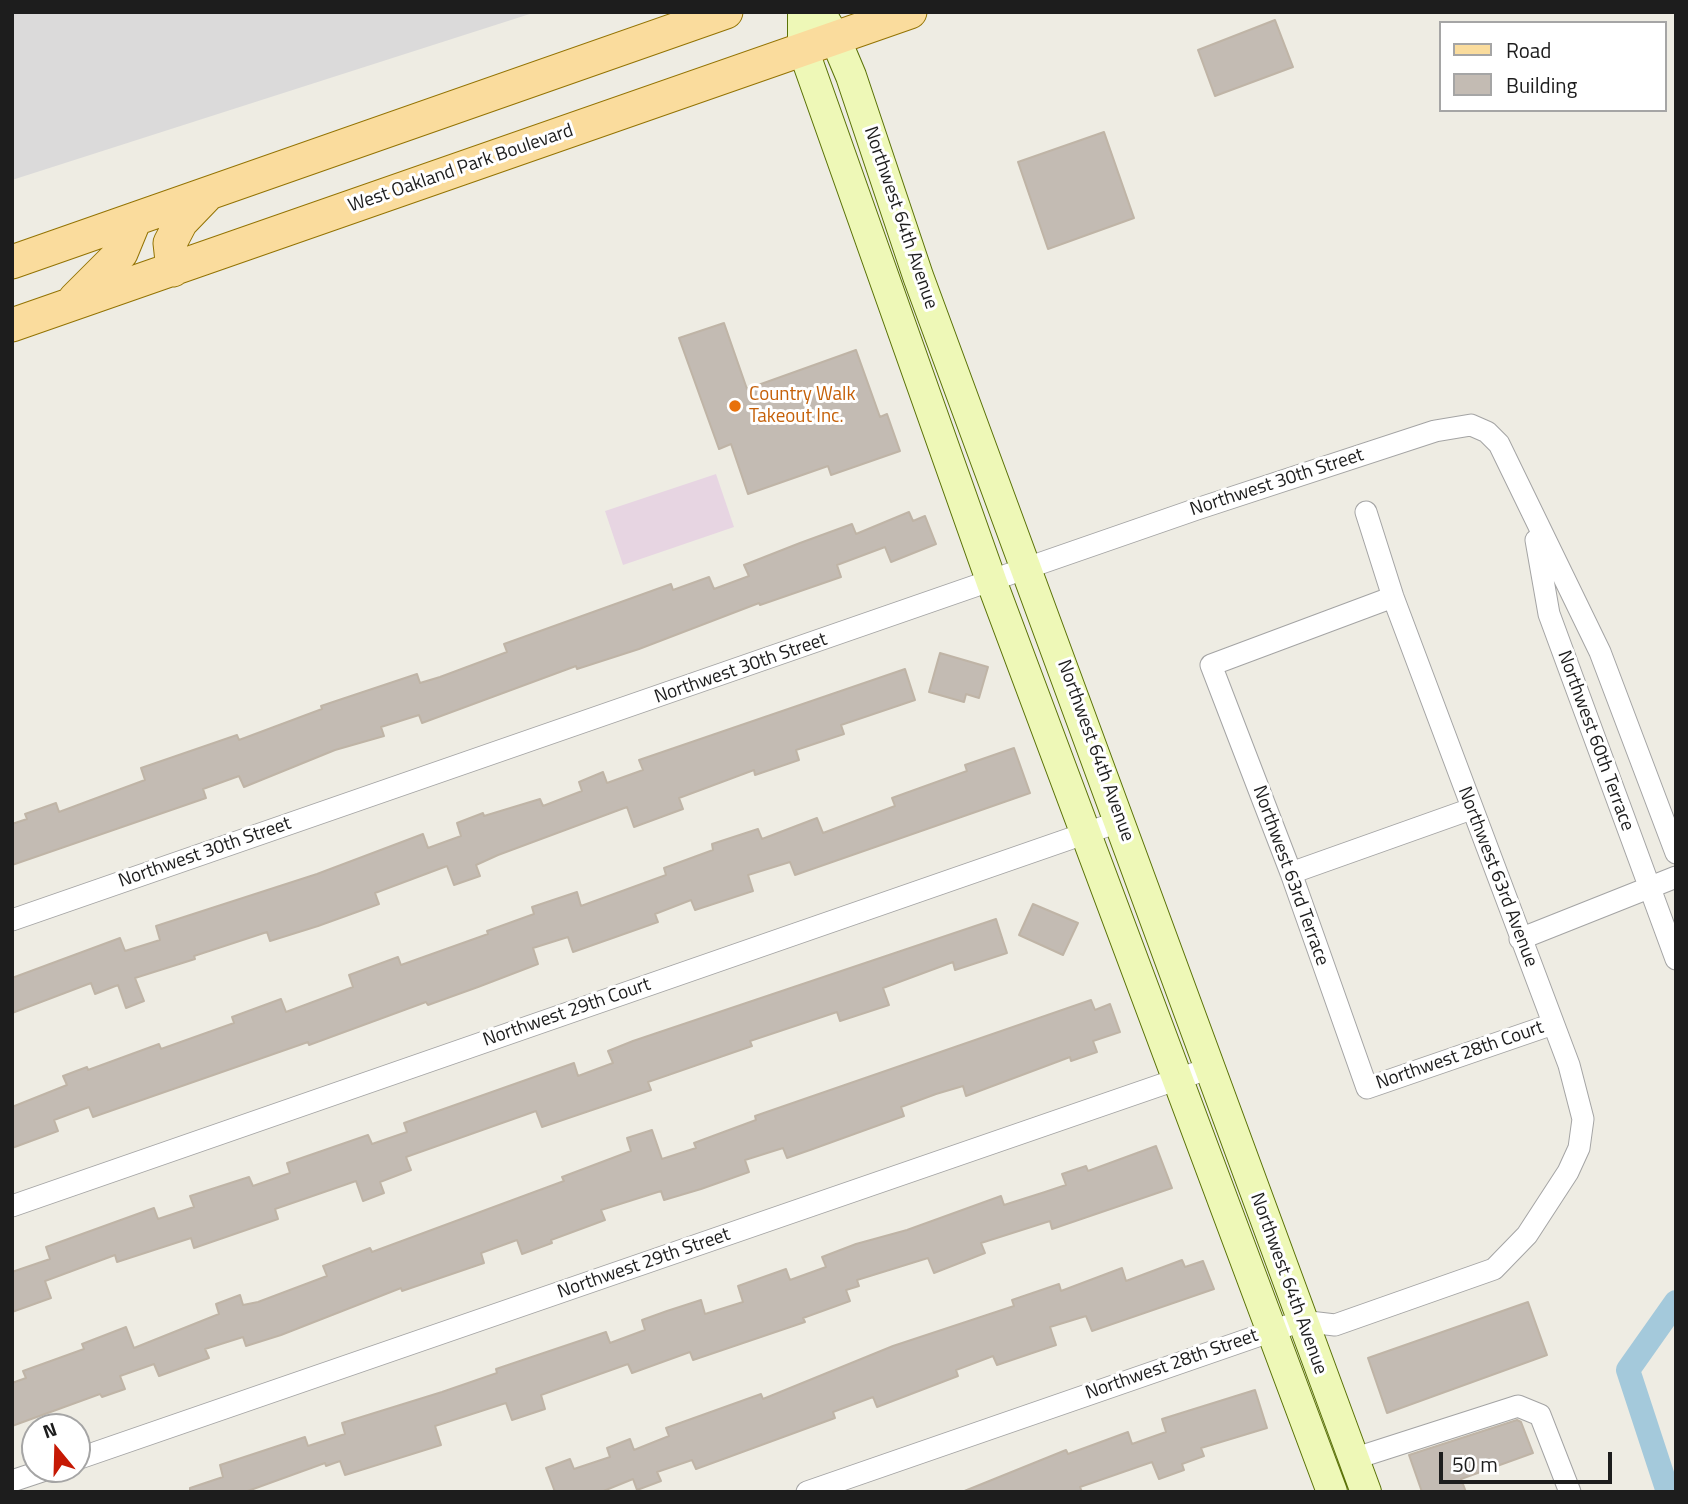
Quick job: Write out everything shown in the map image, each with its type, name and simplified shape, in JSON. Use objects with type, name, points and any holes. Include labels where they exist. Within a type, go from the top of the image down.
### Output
[{"type":"main road","points":[[12,262],[726,12]]},
{"type":"main road","name":"West Oakland Park Boulevard","points":[[12,325],[803,49],[828,25],[910,12]]},
{"type":"main road","points":[[173,270],[170,243],[181,222],[208,194]]},
{"type":"main road","points":[[71,303],[121,253],[135,219]]},
{"type":"street","name":"Northwest 64th Avenue","points":[[803,12],[803,49],[992,583],[1332,1492]]},
{"type":"street","name":"Northwest 64th Avenue","points":[[828,25],[918,276],[1121,821],[1301,1321],[1366,1492]]},
{"type":"street","points":[[875,251],[895,267],[918,276]]},
{"type":"street","points":[[889,291],[909,298],[937,322]]},
{"type":"street","name":"Northwest 30th Street","points":[[12,920],[992,583],[1197,509],[1434,430],[1471,425]]},
{"type":"street","name":"Northwest 60th Terrace","points":[[1471,425],[1487,432],[1499,444],[1532,517],[1600,652],[1676,853]]},
{"type":"street","name":"Northwest 63rd Avenue","points":[[1366,512],[1393,597],[1569,1065],[1583,1119],[1579,1148],[1568,1172],[1527,1235]]},
{"type":"street","name":"Northwest 60th Terrace","points":[[1532,517],[1549,614],[1647,888],[1676,959]]},
{"type":"street","name":"Northwest 63rd Terrace","points":[[1367,1088],[1291,873],[1211,665],[1393,597]]},
{"type":"street","points":[[1607,777],[1642,765]]},
{"type":"street","points":[[1291,873],[1471,808]]},
{"type":"street","name":"Northwest 29th Court","points":[[12,1206],[1121,821]]},
{"type":"street","points":[[1520,939],[1676,877]]},
{"type":"street","name":"Northwest 28th Court","points":[[1367,1088],[1553,1024]]},
{"type":"street","name":"Northwest 29th Street","points":[[91,1454],[1210,1068]]},
{"type":"street","name":"Northwest 28th Street","points":[[807,1492],[1301,1321],[1335,1325],[1494,1269],[1527,1235]]},
{"type":"street","points":[[1353,1459],[1518,1406],[1540,1415],[1570,1492]]},
{"type":"shaded area","points":[[12,12],[536,12],[12,180]]},
{"type":"shaded area","points":[[716,474],[734,527],[623,565],[605,511]]},
{"type":"building","points":[[1275,20],[1293,67],[1215,96],[1198,50]]},
{"type":"building","points":[[1104,132],[1134,218],[1048,249],[1018,162]]},
{"type":"building","points":[[724,323],[747,389],[856,350],[880,417],[887,414],[900,451],[831,475],[828,466],[748,494],[731,444],[719,449],[679,338]]},
{"type":"building","points":[[909,512],[913,521],[925,516],[936,544],[891,562],[885,547],[837,565],[841,577],[760,605],[759,603],[639,649],[577,669],[576,666],[422,723],[419,715],[381,727],[384,736],[335,750],[244,787],[239,776],[203,789],[206,798],[12,865],[12,824],[27,819],[25,814],[56,803],[59,812],[145,780],[141,768],[237,735],[239,740],[322,709],[321,706],[417,674],[420,683],[440,677],[507,652],[504,644],[671,584],[673,590],[709,577],[714,589],[749,576],[744,565],[852,524],[856,534]]},
{"type":"building","points":[[940,653],[988,667],[979,698],[966,694],[964,702],[929,692]]},
{"type":"building","points":[[905,669],[915,700],[841,725],[844,734],[796,750],[799,760],[755,775],[754,770],[679,798],[683,809],[634,827],[627,807],[498,855],[476,865],[480,876],[454,885],[447,866],[375,893],[379,904],[318,926],[270,941],[267,932],[194,956],[195,959],[135,978],[144,1001],[126,1008],[118,985],[95,994],[91,983],[12,1013],[12,978],[120,938],[125,951],[160,940],[156,926],[317,874],[423,834],[428,848],[461,836],[457,823],[483,813],[484,816],[540,799],[543,806],[582,791],[579,782],[603,772],[607,783],[643,770],[639,760]]},
{"type":"building","points":[[1014,748],[1030,793],[795,875],[790,862],[748,875],[753,891],[695,910],[691,900],[655,914],[658,922],[573,952],[568,937],[533,948],[538,964],[428,1005],[426,1002],[309,1045],[308,1042],[93,1117],[89,1107],[54,1120],[58,1131],[12,1148],[12,1107],[67,1085],[63,1076],[87,1067],[88,1070],[159,1044],[161,1049],[234,1023],[232,1017],[281,999],[286,1012],[353,987],[349,975],[398,957],[401,965],[488,934],[487,931],[534,914],[532,907],[577,892],[581,906],[666,875],[664,868],[713,850],[712,844],[758,829],[762,839],[817,818],[823,833],[895,806],[892,798],[967,771],[965,765]]},
{"type":"building","points":[[1033,904],[1078,923],[1063,955],[1019,935]]},
{"type":"building","points":[[996,919],[1007,953],[955,970],[953,962],[883,988],[889,1005],[840,1021],[837,1012],[750,1041],[752,1046],[648,1082],[651,1090],[542,1127],[536,1111],[406,1157],[411,1170],[380,1182],[384,1193],[363,1201],[356,1181],[275,1209],[278,1219],[194,1248],[191,1238],[117,1262],[115,1255],[45,1281],[51,1298],[12,1312],[12,1272],[50,1259],[46,1247],[154,1208],[158,1219],[194,1207],[190,1196],[249,1177],[253,1186],[290,1173],[287,1163],[368,1135],[372,1144],[407,1132],[404,1123],[574,1063],[578,1076],[613,1063],[608,1051],[633,1041]]},
{"type":"building","points":[[1091,1000],[1095,1010],[1110,1004],[1120,1032],[1093,1041],[1097,1052],[1071,1061],[1070,1057],[966,1096],[963,1086],[936,1094],[901,1107],[904,1116],[787,1158],[783,1148],[745,1160],[749,1172],[701,1189],[664,1200],[661,1191],[601,1210],[605,1220],[522,1254],[517,1240],[481,1253],[484,1263],[402,1291],[401,1288],[246,1346],[243,1337],[205,1349],[209,1358],[159,1376],[154,1364],[120,1376],[125,1389],[102,1397],[100,1394],[48,1413],[21,1413],[21,1423],[12,1426],[12,1383],[26,1378],[23,1371],[84,1349],[82,1344],[126,1327],[134,1348],[219,1314],[216,1304],[240,1295],[243,1305],[258,1302],[327,1276],[323,1266],[370,1248],[372,1252],[564,1181],[562,1177],[631,1151],[627,1138],[652,1130],[662,1159],[696,1148],[694,1143],[756,1120],[755,1116]]},
{"type":"building","points":[[1156,1146],[1172,1188],[1052,1229],[1050,1221],[981,1243],[985,1253],[934,1273],[928,1258],[857,1280],[859,1286],[846,1290],[850,1301],[803,1318],[805,1322],[693,1360],[690,1352],[632,1373],[628,1364],[541,1395],[545,1409],[512,1420],[506,1403],[435,1426],[441,1445],[345,1475],[340,1461],[326,1466],[325,1463],[245,1492],[190,1492],[190,1488],[223,1477],[220,1465],[305,1437],[308,1446],[345,1434],[342,1423],[442,1392],[497,1373],[496,1369],[606,1332],[610,1343],[645,1330],[642,1320],[701,1300],[705,1314],[743,1302],[738,1286],[786,1269],[790,1280],[826,1267],[822,1257],[856,1244],[907,1230],[1001,1196],[1004,1205],[1045,1192],[1066,1185],[1062,1174],[1086,1166],[1088,1171]]},
{"type":"building","points":[[1182,1260],[1185,1267],[1203,1261],[1214,1289],[1092,1331],[1086,1316],[1050,1327],[1056,1345],[997,1365],[993,1356],[956,1370],[958,1376],[877,1407],[873,1397],[833,1412],[835,1418],[696,1469],[692,1460],[657,1472],[661,1481],[637,1490],[633,1479],[601,1492],[555,1492],[546,1468],[570,1459],[574,1469],[610,1457],[607,1448],[630,1439],[634,1450],[669,1436],[666,1428],[761,1394],[763,1399],[893,1346],[1014,1306],[1012,1300],[1059,1284],[1061,1291],[1122,1268],[1126,1281]]},
{"type":"building","points":[[1528,1302],[1547,1355],[1387,1413],[1368,1358]]},
{"type":"building","points":[[1255,1390],[1267,1428],[1201,1448],[1204,1456],[1182,1464],[1184,1470],[1159,1479],[1152,1462],[1080,1487],[1082,1492],[962,1492],[1066,1450],[1068,1454],[1128,1432],[1132,1444],[1166,1432],[1162,1419]]},
{"type":"building","points":[[1517,1420],[1521,1422],[1533,1453],[1461,1479],[1466,1492],[1422,1492],[1409,1455]]},
{"type":"waterway","points":[[1668,1492],[1628,1370],[1676,1302]]},
{"type":"place","name":"Country Walk Takeout Inc.","points":[[735,406]]}]
